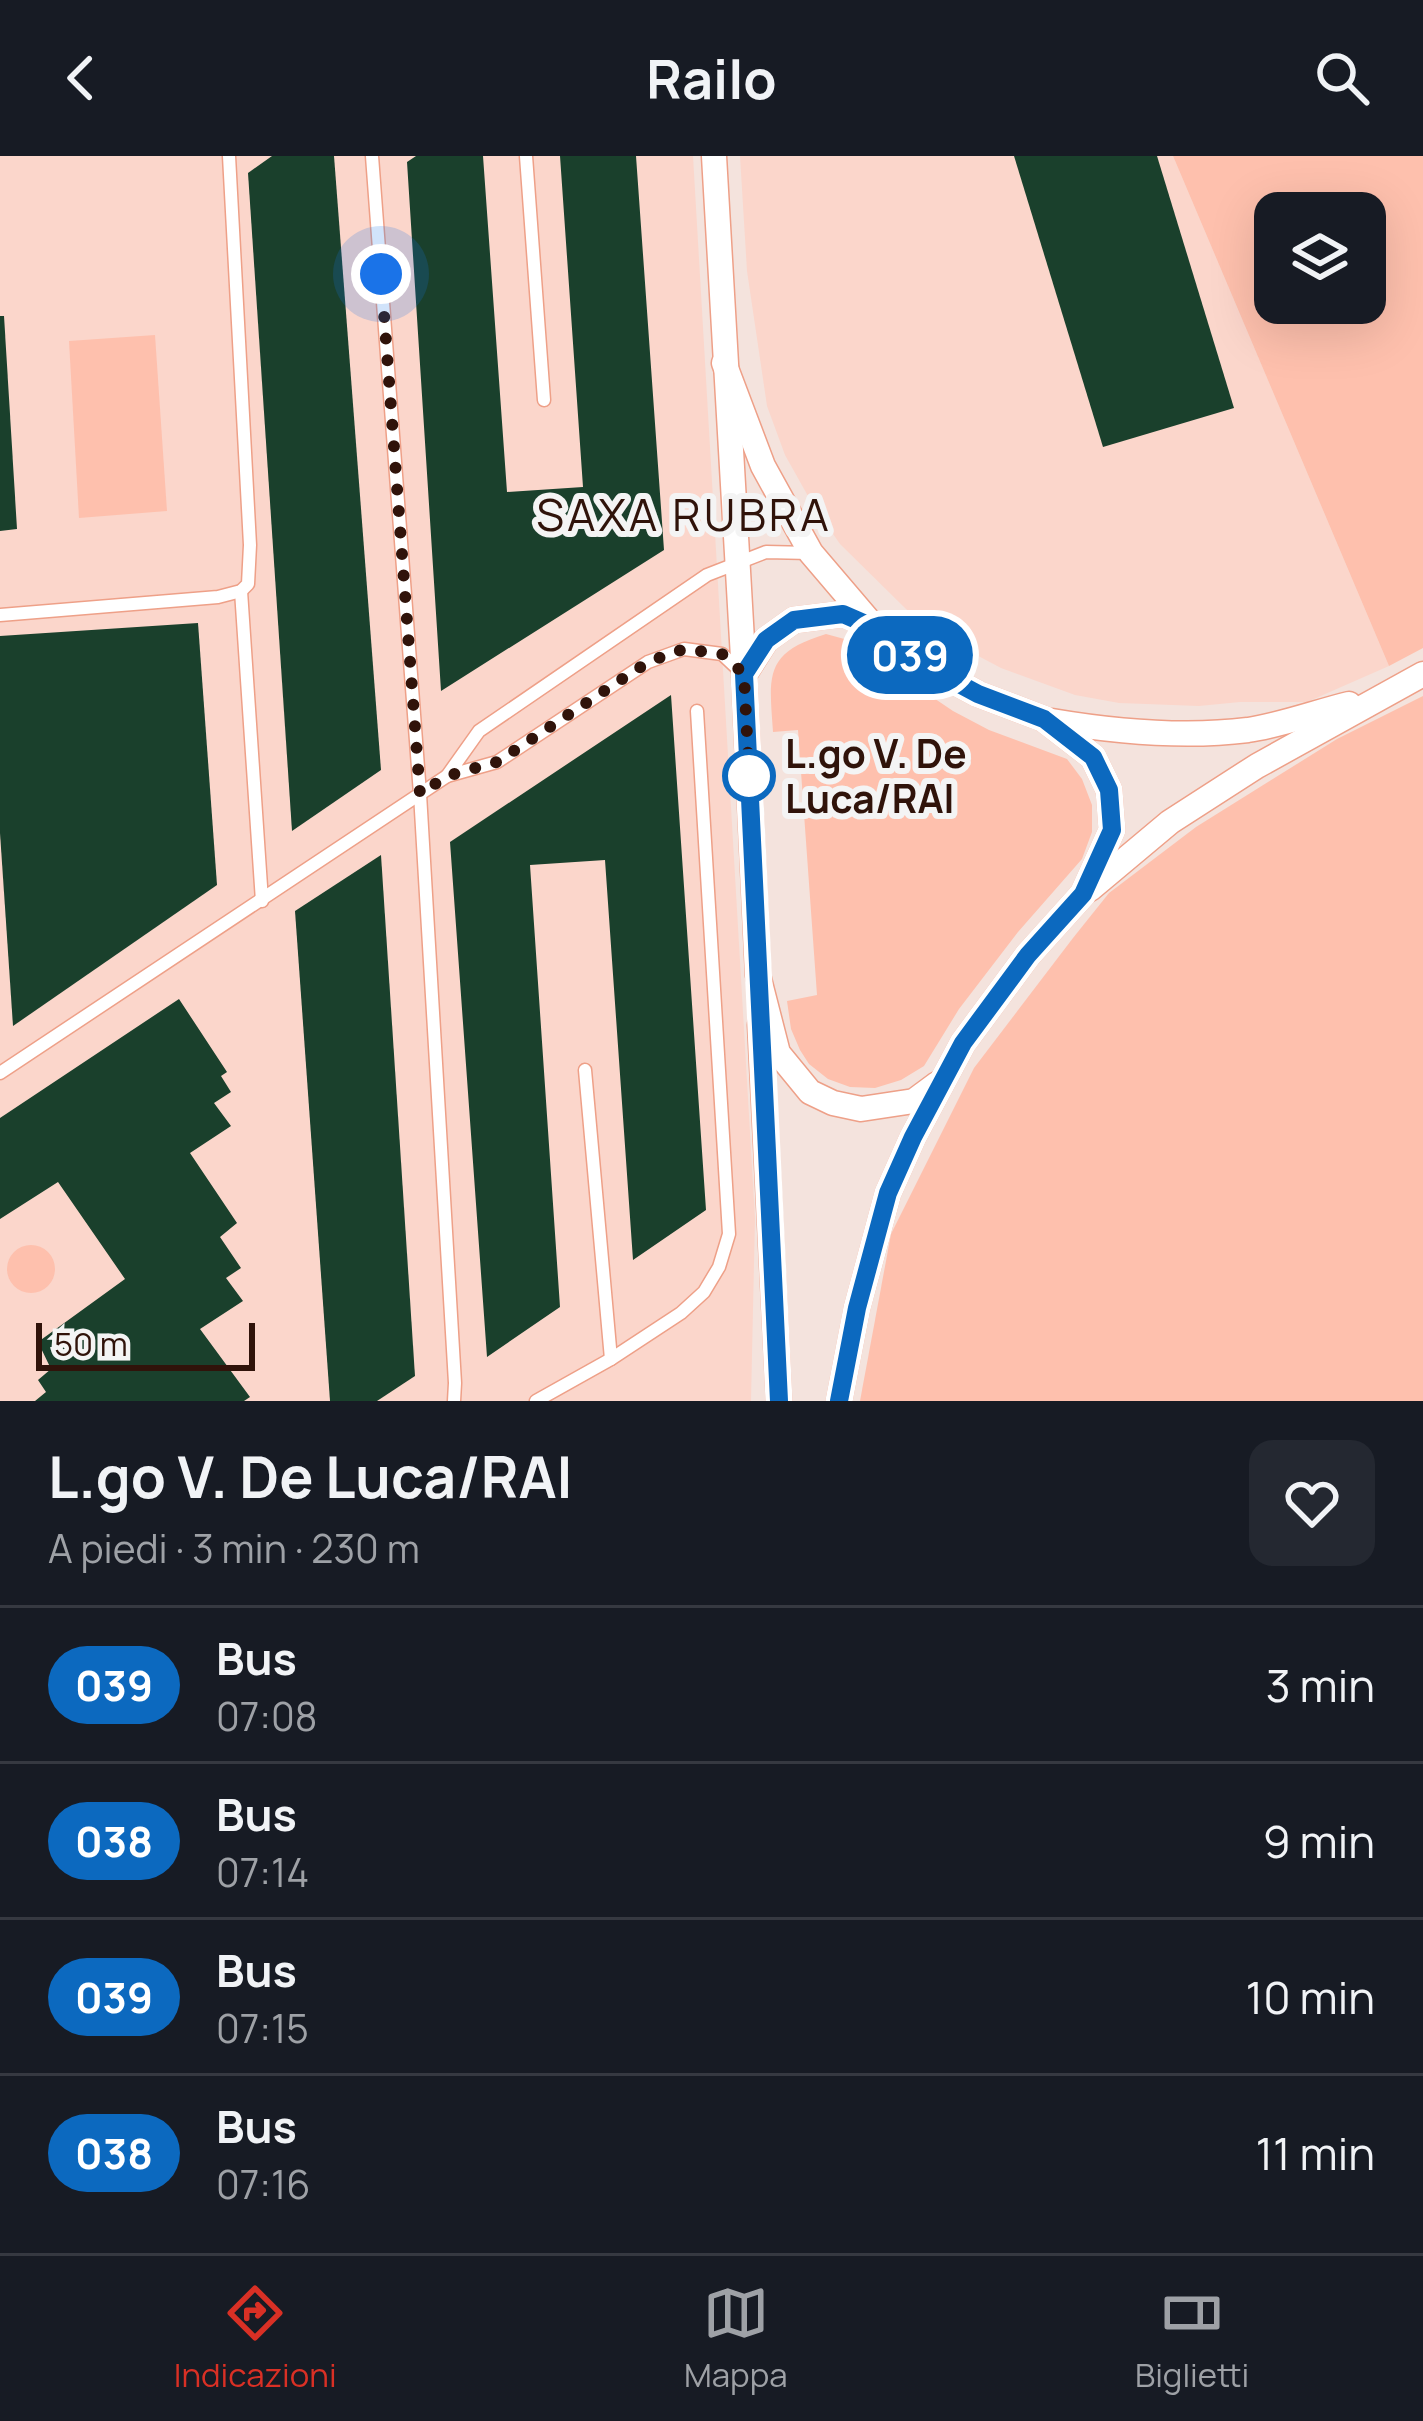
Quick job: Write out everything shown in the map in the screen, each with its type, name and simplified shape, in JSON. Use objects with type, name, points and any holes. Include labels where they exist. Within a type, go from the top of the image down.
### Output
[{"type":"street","points":[[714,156],[779,1401]]},
{"type":"street","points":[[724,364],[763,466],[811,554],[875,628],[922,664],[978,694],[1044,719],[1164,734],[1251,730],[1385,694]]},
{"type":"street","points":[[744,674],[766,640],[794,620],[843,614],[875,628]]},
{"type":"street","points":[[839,1401],[857,1308],[888,1193],[963,1043],[1028,955],[1083,894],[1170,822],[1257,766],[1423,674]]},
{"type":"street","points":[[1044,719],[1093,757],[1109,790],[1112,830],[1083,894]]},
{"type":"street","points":[[758,975],[778,1053],[810,1092],[861,1109],[914,1101],[944,1079]]},
{"type":"lane","points":[[0,615],[218,597],[241,591],[248,584],[250,545],[229,156]]},
{"type":"lane","points":[[373,156],[420,794],[454,1401]]},
{"type":"lane","points":[[526,156],[544,400]]},
{"type":"lane","points":[[447,776],[479,730],[693,585],[766,552],[811,554]]},
{"type":"lane","points":[[241,591],[262,901]]},
{"type":"lane","points":[[0,1073],[447,776],[497,762],[648,662],[684,649],[722,654],[744,674]]},
{"type":"lane","points":[[536,1401],[682,1313],[704,1292],[719,1267],[729,1234],[697,711]]},
{"type":"lane","points":[[585,1070],[611,1359]]},
{"type":"shaded area","points":[[0,156],[693,156],[755,1218],[751,1401],[0,1401]]},
{"type":"shaded area","points":[[740,156],[1173,156],[1389,666],[1307,702],[1119,703],[1075,695],[1001,668],[950,641],[906,609],[840,544],[813,505],[785,455],[767,406],[747,271]]},
{"type":"shaded area","points":[[1173,156],[1423,156],[1423,648],[1389,666]]},
{"type":"shaded area","points":[[155,335],[167,511],[79,518],[69,341]]},
{"type":"shaded area","points":[[826,634],[848,640],[989,730],[1067,759],[1082,779],[1092,805],[1092,832],[1082,859],[959,1009],[924,1066],[875,1088],[850,1087],[828,1079],[809,1064],[791,1029],[787,1001],[817,995],[798,730],[773,732],[772,681],[781,658],[791,649]]},
{"type":"shaded area","points":[[1423,696],[1423,1401],[860,1401],[891,1234],[974,1068],[1073,938],[1109,893],[1196,827],[1337,739]]},
{"type":"shaded area","points":[[31,1245],[48,1252],[55,1269],[48,1286],[31,1293],[14,1286],[7,1269],[14,1252]]},
{"type":"building","points":[[272,156],[334,156],[381,770],[292,831],[248,173]]},
{"type":"building","points":[[416,156],[483,156],[507,492],[583,487],[560,156],[636,156],[664,550],[441,691],[407,162]]},
{"type":"building","points":[[1014,156],[1157,156],[1234,408],[1103,447]]},
{"type":"building","points":[[0,316],[4,316],[17,529],[0,531]]},
{"type":"building","points":[[198,623],[217,885],[13,1026],[0,833],[0,636]]},
{"type":"building","points":[[671,695],[706,1210],[633,1260],[605,860],[530,865],[560,1307],[487,1357],[450,842]]},
{"type":"building","points":[[381,855],[415,1376],[377,1401],[330,1401],[295,911]]},
{"type":"building","points":[[179,999],[227,1072],[221,1076],[231,1092],[214,1103],[231,1126],[190,1153],[237,1223],[220,1237],[241,1268],[226,1278],[243,1301],[200,1329],[250,1397],[244,1401],[35,1401],[46,1392],[38,1380],[51,1369],[38,1342],[125,1279],[58,1182],[0,1219],[0,1118]]},
{"type":"bus line","name":"039","points":[[779,1401],[744,674],[766,640],[794,620],[843,614],[875,628],[922,664],[978,694],[1044,719],[1093,757],[1109,790],[1112,830],[1083,894],[1028,955],[963,1043],[913,1137],[888,1193],[857,1308],[839,1401]]},
{"type":"place","name":"L.go V. De Luca/RAI","points":[[749,776]]},
{"type":"district","name":"SAXA RUBRA","points":[[684,515]]},
{"type":"route","points":[[381,274],[420,794],[447,776],[497,762],[648,662],[684,649],[722,654],[744,674],[749,776]]}]
